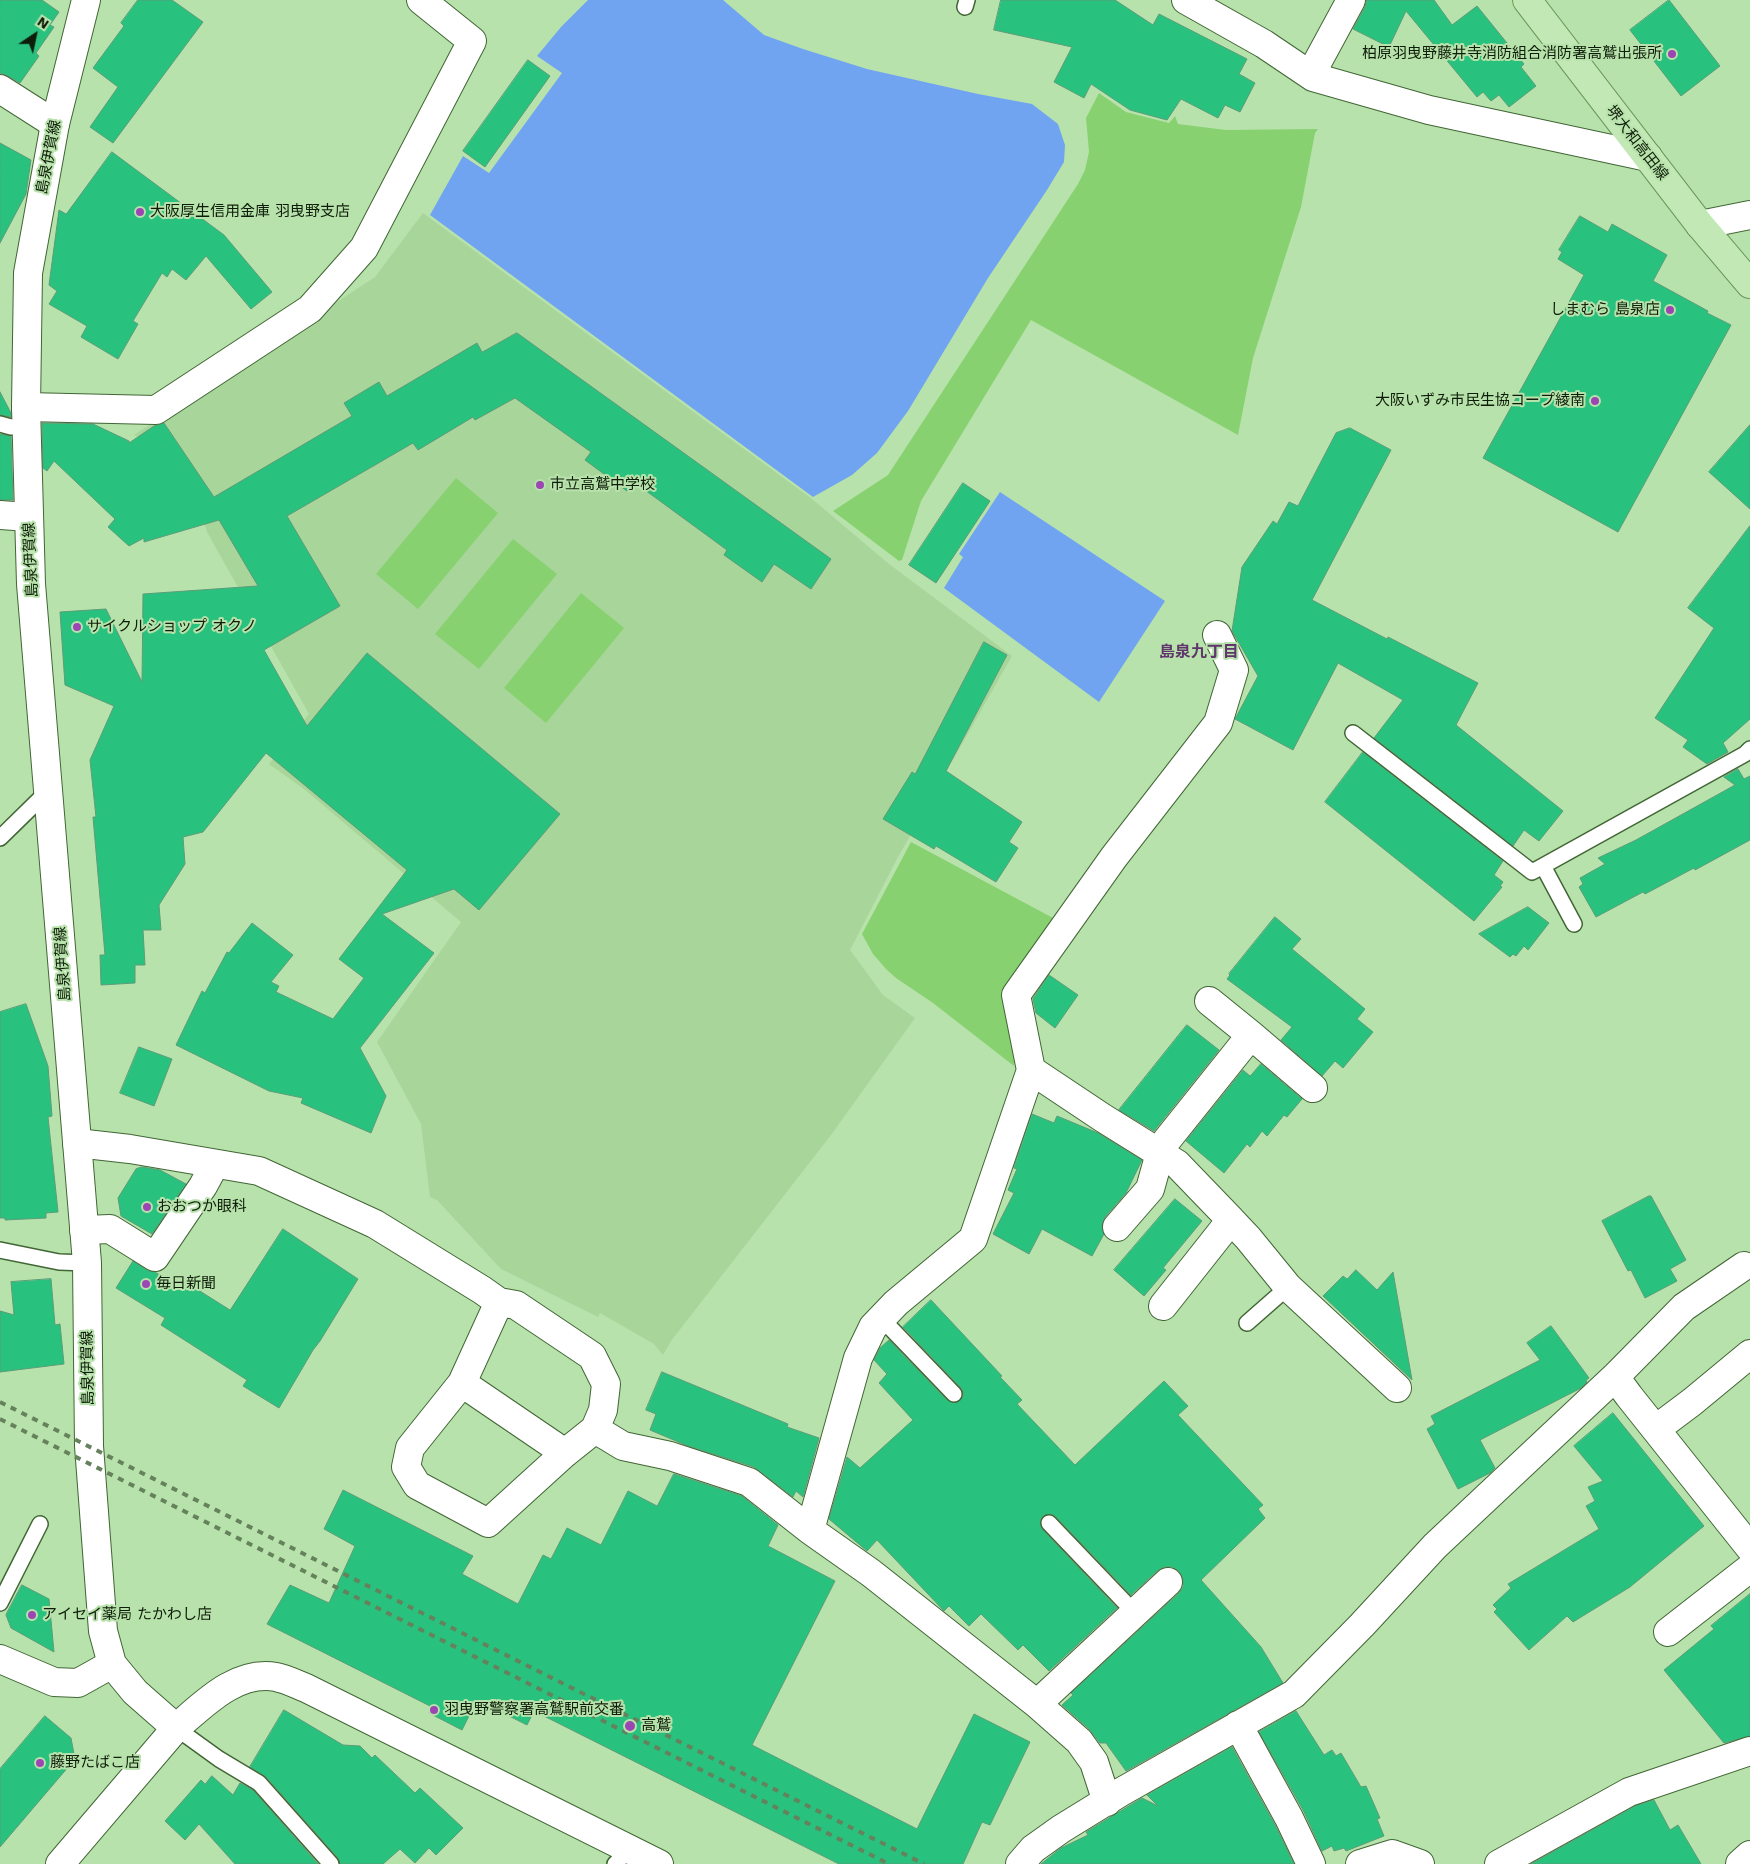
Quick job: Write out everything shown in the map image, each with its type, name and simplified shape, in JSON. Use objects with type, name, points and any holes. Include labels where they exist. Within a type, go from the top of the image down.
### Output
[{"type":"main road","name":"堺大和高田線","points":[[1526,0],[1700,225],[1750,284]]},
{"type":"street","name":"島泉伊賀線","points":[[86,0],[55,124],[28,273],[26,417],[28,517],[87,1263],[90,1446],[93,1513],[103,1631],[112,1664],[134,1692],[176,1728]]},
{"type":"street","points":[[26,417],[156,410],[310,309],[364,248],[472,41],[421,0]]},
{"type":"street","points":[[1186,0],[1264,44],[1313,76],[1429,110],[1648,157]]},
{"type":"street","points":[[1313,76],[1318,61],[1351,0]]},
{"type":"street","points":[[0,89],[55,124]]},
{"type":"street","points":[[1700,225],[1750,215]]},
{"type":"street","points":[[0,515],[28,517]]},
{"type":"street","points":[[810,1530],[858,1358],[873,1327],[896,1303],[973,1239],[1031,1070],[1016,995],[1114,857],[1218,723],[1234,670],[1217,634]]},
{"type":"street","points":[[1209,1001],[1314,1088]]},
{"type":"street","points":[[1118,1227],[1150,1189],[1160,1153],[1167,1140],[1251,1035]]},
{"type":"street","points":[[1031,1070],[1103,1118],[1178,1164],[1248,1238],[1288,1287],[1397,1388]]},
{"type":"street","points":[[77,1143],[130,1149],[259,1171],[375,1224],[499,1302],[516,1305],[592,1356],[606,1384],[603,1410],[595,1429],[565,1453],[488,1523],[417,1485],[406,1467],[410,1448],[462,1382],[499,1302]]},
{"type":"street","points":[[84,1230],[110,1229],[156,1256],[203,1186],[215,1164]]},
{"type":"street","points":[[1163,1306],[1231,1220]]},
{"type":"street","points":[[1020,1864],[1034,1849],[1061,1829],[1294,1694],[1362,1625],[1435,1546],[1616,1377],[1684,1307],[1744,1266]]},
{"type":"street","points":[[1656,1429],[1750,1354]]},
{"type":"street","points":[[1616,1377],[1656,1429],[1747,1539]]},
{"type":"street","points":[[462,1382],[565,1453]]},
{"type":"street","points":[[595,1429],[623,1446],[670,1456],[749,1482],[810,1530],[871,1573],[1037,1704],[1079,1742],[1094,1762],[1106,1802]]},
{"type":"street","points":[[1668,1632],[1750,1568]]},
{"type":"street","points":[[1037,1704],[1168,1582]]},
{"type":"street","points":[[0,1659],[54,1682],[78,1683],[112,1664]]},
{"type":"street","points":[[60,1864],[176,1728],[219,1691],[252,1677],[276,1677],[315,1692],[622,1856],[659,1864]]},
{"type":"street","points":[[1238,1725],[1284,1810],[1310,1864]]},
{"type":"street","points":[[1498,1864],[1629,1792],[1750,1751]]},
{"type":"street","points":[[1360,1864],[1392,1854],[1420,1864]]},
{"type":"street","points":[[1740,1864],[1750,1855]]},
{"type":"lane","points":[[0,424],[11,427],[26,417]]},
{"type":"lane","points":[[1353,733],[1532,872],[1750,750]]},
{"type":"lane","points":[[0,838],[50,790]]},
{"type":"lane","points":[[1543,866],[1574,924]]},
{"type":"lane","points":[[0,1250],[59,1262],[87,1263]]},
{"type":"lane","points":[[1247,1323],[1288,1287]]},
{"type":"lane","points":[[881,1318],[954,1394]]},
{"type":"lane","points":[[1049,1523],[1135,1613]]},
{"type":"lane","points":[[0,1603],[40,1524]]},
{"type":"lane","points":[[176,1728],[219,1759],[259,1783],[331,1864]]},
{"type":"shaded area","points":[[1099,93],[1126,112],[1169,123],[1175,116],[1178,124],[1226,130],[1318,129],[1315,133],[1301,207],[1253,358],[1238,435],[1031,320],[921,501],[902,560],[899,561],[833,511],[888,475],[1078,184],[1085,170],[1089,152],[1086,118]]},
{"type":"shaded area","points":[[423,213],[812,499],[889,564],[1012,656],[898,857],[850,950],[883,995],[915,1018],[831,1135],[671,1341],[663,1355],[654,1344],[600,1313],[598,1317],[501,1269],[437,1200],[430,1197],[421,1124],[377,1042],[461,922],[304,789],[269,764],[309,714],[207,532],[195,495],[163,447],[134,435],[375,277]]},
{"type":"shaded area","points":[[456,478],[498,513],[418,609],[376,574]]},
{"type":"shaded area","points":[[513,539],[557,574],[479,669],[435,634]]},
{"type":"shaded area","points":[[581,593],[624,628],[546,723],[504,688]]},
{"type":"shaded area","points":[[911,842],[1053,918],[1004,989],[1015,1047],[1014,1066],[933,1003],[896,978],[873,954],[862,934]]},
{"type":"water","points":[[588,0],[723,0],[764,35],[867,69],[1032,104],[1058,124],[1065,145],[1064,162],[988,278],[908,411],[877,453],[852,475],[813,497],[430,215],[463,156],[489,173],[562,73],[537,56],[561,27]]},
{"type":"water","points":[[1000,492],[1165,601],[1099,702],[944,588],[963,557],[959,554]]},
{"type":"building","points":[[0,0],[42,0],[59,12],[50,25],[54,27],[36,53],[39,56],[20,83],[0,73]]},
{"type":"building","points":[[138,0],[172,0],[203,22],[113,143],[90,127],[118,87],[93,68],[124,26],[121,23]]},
{"type":"building","points":[[1001,0],[1115,0],[1153,25],[1159,14],[1247,59],[1239,74],[1255,83],[1240,112],[1225,105],[1218,118],[1181,99],[1167,120],[1130,110],[1091,84],[1084,98],[1054,82],[1072,47],[994,30]]},
{"type":"building","points":[[1367,0],[1434,0],[1452,25],[1477,6],[1524,64],[1521,67],[1536,86],[1509,107],[1499,95],[1491,101],[1483,92],[1477,97],[1406,11],[1389,47],[1353,29]]},
{"type":"building","points":[[1669,0],[1720,66],[1681,96],[1630,30]]},
{"type":"building","points":[[528,60],[550,76],[485,167],[463,151]]},
{"type":"building","points":[[0,143],[31,160],[26,194],[0,243]]},
{"type":"building","points":[[112,152],[224,235],[272,292],[251,309],[206,256],[186,280],[172,269],[167,277],[162,273],[133,321],[138,324],[118,359],[81,337],[87,326],[49,304],[57,291],[49,285],[59,210],[66,214]]},
{"type":"building","points":[[1580,216],[1608,232],[1612,224],[1667,255],[1653,281],[1731,325],[1618,532],[1483,458],[1584,275],[1558,259],[1562,252],[1559,250]]},
{"type":"building","points":[[517,333],[831,559],[811,589],[774,564],[762,582],[724,555],[727,550],[634,482],[627,491],[585,460],[591,452],[515,398],[475,420],[473,417],[418,450],[413,443],[287,516],[340,606],[264,650],[307,726],[367,653],[560,814],[479,910],[454,889],[382,914],[434,953],[360,1048],[386,1096],[371,1133],[301,1103],[303,1098],[269,1091],[176,1045],[202,991],[205,993],[227,952],[229,953],[252,923],[293,955],[271,982],[279,986],[276,992],[333,1019],[364,978],[339,959],[407,870],[266,753],[203,832],[183,837],[185,864],[159,905],[161,930],[143,930],[145,965],[135,965],[135,983],[101,985],[100,955],[105,955],[93,817],[96,817],[90,760],[114,706],[65,685],[60,612],[106,609],[142,682],[143,594],[258,586],[219,520],[144,542],[144,538],[129,546],[108,527],[115,519],[54,461],[47,471],[43,468],[42,423],[93,424],[129,441],[129,443],[154,426],[164,423],[214,497],[352,416],[344,403],[379,382],[387,396],[477,343],[482,352]]},
{"type":"building","points":[[0,392],[11,413],[11,417],[0,415]]},
{"type":"building","points":[[1750,425],[1750,509],[1709,472]]},
{"type":"building","points":[[1350,428],[1391,450],[1312,600],[1478,683],[1456,725],[1563,811],[1539,841],[1524,830],[1513,846],[1374,738],[1403,700],[1338,663],[1293,750],[1235,719],[1258,676],[1232,631],[1242,567],[1273,521],[1277,524],[1289,502],[1298,506],[1336,433]]},
{"type":"building","points":[[0,434],[11,436],[13,500],[0,500]]},
{"type":"building","points":[[963,483],[990,501],[936,583],[909,565]]},
{"type":"building","points":[[1750,526],[1750,719],[1723,743],[1728,752],[1707,764],[1683,747],[1688,740],[1655,718],[1714,628],[1688,608]]},
{"type":"building","points":[[984,642],[1007,655],[946,771],[1022,822],[1009,842],[1018,848],[996,882],[936,846],[934,849],[883,819],[912,772],[915,774]]},
{"type":"building","points":[[1363,752],[1503,861],[1494,875],[1503,882],[1500,886],[1502,887],[1474,921],[1325,802]]},
{"type":"building","points":[[1738,769],[1744,779],[1750,776],[1750,840],[1695,870],[1694,868],[1645,894],[1643,892],[1596,917],[1579,887],[1583,884],[1580,878],[1605,864],[1598,858],[1636,840],[1735,785],[1724,777]]},
{"type":"building","points":[[1528,907],[1549,923],[1528,950],[1524,946],[1516,956],[1513,954],[1510,957],[1479,934]]},
{"type":"building","points":[[1275,917],[1301,939],[1292,949],[1365,1009],[1357,1019],[1373,1032],[1343,1068],[1335,1061],[1322,1076],[1281,1040],[1292,1027],[1227,979]]},
{"type":"building","points":[[1049,975],[1078,995],[1055,1028],[1036,1013],[1033,999]]},
{"type":"building","points":[[26,1004],[48,1066],[52,1116],[48,1117],[58,1212],[46,1213],[46,1218],[5,1220],[5,1218],[0,1218],[0,1012]]},
{"type":"building","points":[[1187,1025],[1219,1050],[1154,1131],[1119,1110]]},
{"type":"building","points":[[139,1047],[172,1059],[154,1106],[120,1093]]},
{"type":"building","points":[[1261,1064],[1302,1099],[1287,1117],[1284,1115],[1267,1136],[1262,1131],[1250,1147],[1247,1144],[1224,1173],[1186,1141],[1243,1070],[1250,1076]]},
{"type":"building","points":[[1032,1114],[1054,1123],[1057,1116],[1098,1133],[1142,1160],[1126,1193],[1105,1217],[1102,1225],[1104,1234],[1092,1256],[1042,1229],[1029,1254],[993,1234],[1014,1193],[1008,1190],[1017,1169],[1014,1168]]},
{"type":"building","name":"おおつか眼科","points":[[142,1167],[160,1170],[186,1184],[152,1234],[121,1216],[118,1198],[136,1169]]},
{"type":"building","points":[[1651,1196],[1686,1260],[1670,1269],[1677,1281],[1645,1298],[1631,1270],[1628,1271],[1602,1221]]},
{"type":"building","points":[[1175,1199],[1202,1221],[1163,1268],[1166,1270],[1144,1296],[1114,1270]]},
{"type":"building","points":[[283,1229],[358,1279],[279,1408],[243,1386],[247,1380],[161,1325],[165,1318],[116,1288],[133,1261],[183,1289],[187,1283],[230,1310]]},
{"type":"building","points":[[1356,1270],[1377,1290],[1393,1272],[1412,1380],[1323,1296],[1343,1276],[1347,1279]]},
{"type":"building","points":[[51,1279],[55,1325],[60,1324],[64,1364],[0,1372],[0,1311],[14,1315],[11,1282]]},
{"type":"building","points":[[931,1300],[1022,1400],[1017,1404],[1075,1465],[1164,1381],[1188,1406],[1178,1415],[1263,1505],[1258,1509],[1265,1518],[1201,1580],[1261,1647],[1283,1683],[1126,1771],[1106,1743],[1100,1743],[1089,1729],[1062,1705],[1073,1695],[1071,1693],[1179,1593],[1183,1587],[1183,1579],[1179,1571],[1172,1567],[1164,1567],[1131,1595],[1056,1517],[1051,1514],[1043,1516],[1040,1521],[1042,1529],[1117,1608],[1049,1671],[1023,1645],[1018,1650],[981,1614],[969,1626],[949,1606],[944,1611],[877,1540],[867,1551],[829,1519],[847,1457],[860,1468],[913,1420],[879,1383],[887,1374],[874,1360],[880,1348],[889,1340],[947,1400],[956,1403],[963,1397],[961,1388],[903,1327]]},
{"type":"building","points":[[1551,1326],[1589,1378],[1586,1380],[1587,1382],[1581,1388],[1480,1440],[1495,1468],[1490,1473],[1458,1489],[1427,1429],[1435,1424],[1431,1416],[1540,1360],[1527,1343]]},
{"type":"building","points":[[662,1372],[788,1424],[787,1427],[819,1438],[803,1497],[796,1491],[793,1497],[754,1467],[688,1446],[650,1430],[656,1414],[646,1410]]},
{"type":"building","points":[[1613,1413],[1704,1526],[1630,1587],[1573,1622],[1567,1616],[1529,1650],[1494,1612],[1497,1609],[1493,1605],[1511,1588],[1508,1584],[1599,1529],[1586,1506],[1595,1501],[1588,1487],[1603,1481],[1574,1446]]},
{"type":"building","points":[[674,1474],[742,1496],[778,1525],[768,1546],[835,1581],[752,1745],[917,1829],[974,1714],[1030,1742],[990,1825],[982,1822],[963,1864],[839,1864],[534,1711],[527,1725],[477,1700],[462,1730],[429,1713],[432,1707],[267,1624],[290,1585],[329,1603],[355,1546],[324,1529],[343,1490],[473,1556],[462,1574],[518,1604],[543,1555],[551,1559],[567,1528],[601,1545],[628,1491],[657,1506]]},
{"type":"building","points":[[22,1585],[49,1599],[54,1652],[11,1628],[6,1615]]},
{"type":"building","points":[[1750,1594],[1750,1736],[1724,1743],[1664,1670],[1714,1629],[1711,1626]]},
{"type":"building","points":[[284,1710],[343,1745],[360,1746],[372,1758],[375,1755],[415,1793],[420,1788],[463,1828],[436,1855],[429,1848],[415,1863],[400,1849],[383,1864],[340,1864],[338,1858],[266,1777],[250,1767]]},
{"type":"building","points":[[1296,1711],[1324,1755],[1332,1750],[1336,1756],[1341,1753],[1361,1787],[1366,1786],[1380,1818],[1377,1819],[1384,1836],[1346,1851],[1344,1848],[1334,1851],[1332,1846],[1322,1851],[1303,1810],[1259,1732]]},
{"type":"building","points":[[45,1716],[71,1738],[75,1759],[0,1847],[0,1769]]},
{"type":"building","points":[[1232,1747],[1294,1864],[1041,1864],[1061,1848],[1088,1835],[1086,1832],[1142,1798],[1158,1806],[1147,1795]]},
{"type":"building","points":[[212,1776],[233,1795],[240,1783],[253,1790],[318,1864],[235,1864],[199,1824],[185,1840],[165,1821],[201,1780],[205,1784]]},
{"type":"building","points":[[1654,1800],[1670,1830],[1678,1825],[1701,1864],[1531,1864],[1635,1806]]},
{"type":"railway","points":[[0,1402],[924,1864]]},
{"type":"railway","points":[[0,1419],[889,1864]]},
{"type":"place","name":"柏原羽曳野藤井寺消防組合消防署高鷲出張所","points":[[1672,54]]},
{"type":"place","name":"大阪厚生信用金庫 羽曳野支店","points":[[140,212]]},
{"type":"place","name":"しまむら 島泉店","points":[[1670,310]]},
{"type":"place","name":"大阪いずみ市民生協コープ綾南","points":[[1595,401]]},
{"type":"place","name":"市立高鷲中学校","points":[[540,485]]},
{"type":"place","name":"サイクルショップ オクノ","points":[[77,627]]},
{"type":"place","name":"おおつか眼科","points":[[147,1207]]},
{"type":"place","name":"毎日新聞","points":[[146,1284]]},
{"type":"place","name":"アイセイ薬局 たかわし店","points":[[32,1615]]},
{"type":"place","name":"羽曳野警察署高鷲駅前交番","points":[[434,1710]]},
{"type":"place","name":"高鷲","points":[[630,1726]]},
{"type":"place","name":"藤野たばこ店","points":[[40,1763]]},
{"type":"district","name":"島泉九丁目","points":[[1199,652]]}]
